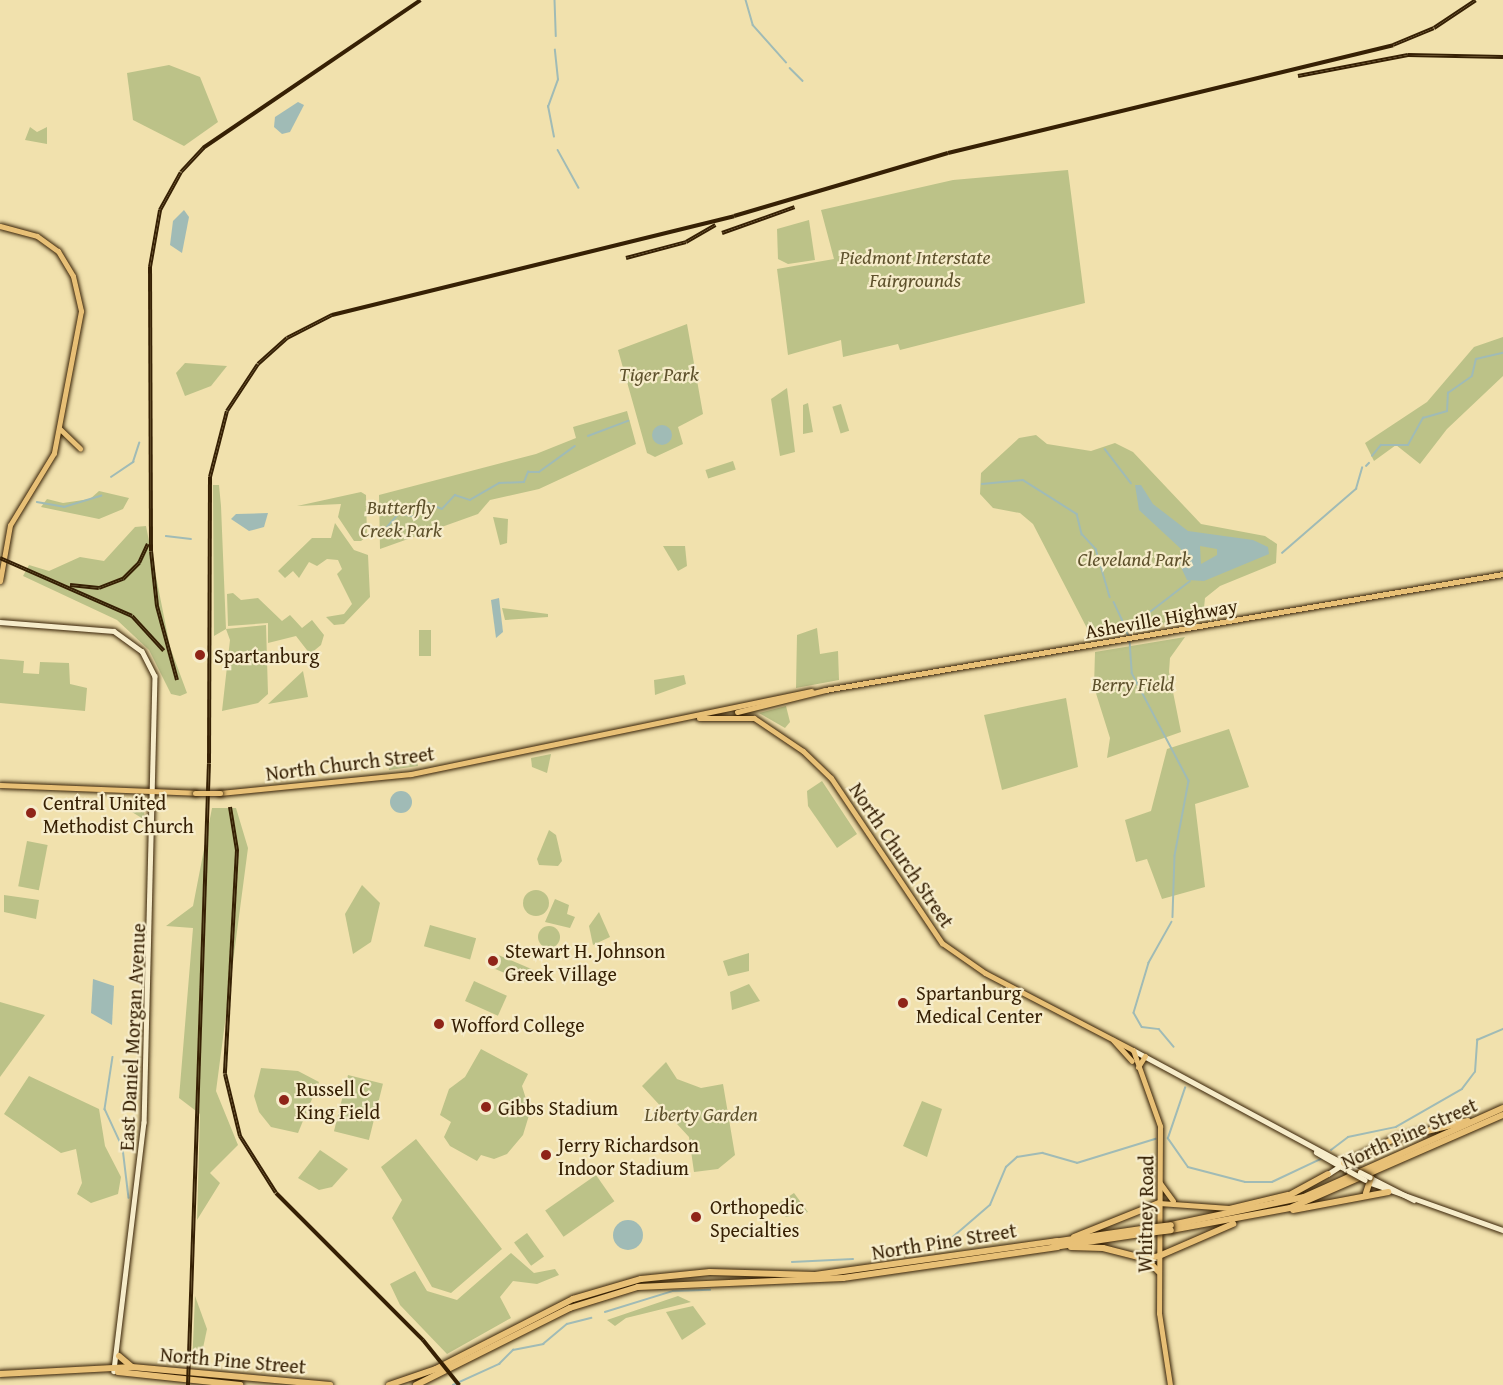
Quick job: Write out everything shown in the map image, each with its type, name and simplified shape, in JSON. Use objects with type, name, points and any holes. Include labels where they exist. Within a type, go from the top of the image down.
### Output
[{"type":"highway","name":"North Pine Street","points":[[416,1385],[570,1308],[631,1288],[690,1281],[852,1277],[1148,1231],[1261,1210],[1304,1197],[1503,1108]]},
{"type":"highway","points":[[1342,1165],[1394,1139],[1491,1114]]},
{"type":"highway","name":"North Pine Street","points":[[1171,1227],[1242,1220],[1275,1213],[1503,1115]]},
{"type":"highway","points":[[1261,1210],[1330,1173]]},
{"type":"highway","points":[[1366,1193],[1370,1180]]},
{"type":"highway","points":[[1275,1213],[1366,1193],[1388,1192]]},
{"type":"highway","points":[[1054,1245],[1159,1203]]},
{"type":"highway","points":[[1054,1245],[1103,1248],[1146,1259],[1159,1256],[1242,1220]]},
{"type":"highway","name":"North Pine Street","points":[[389,1385],[436,1369],[573,1299],[641,1279],[710,1272],[815,1275],[1054,1245]]},
{"type":"highway","points":[[1146,1259],[1159,1272]]},
{"type":"highway","name":"North Pine Street","points":[[118,1352],[132,1367]]},
{"type":"highway","name":"North Pine Street","points":[[114,1370],[132,1367],[240,1381]]},
{"type":"highway","name":"North Pine Street","points":[[0,1374],[100,1369],[240,1381],[330,1385]]},
{"type":"highway","points":[[240,1381],[245,1385]]},
{"type":"main road","points":[[0,226],[37,236],[58,251],[78,288],[80,323],[60,429],[48,467],[10,525],[0,581]]},
{"type":"main road","points":[[60,429],[80,448]]},
{"type":"main road","name":"Asheville Highway","points":[[729,712],[825,690],[1503,574]]},
{"type":"main road","name":"East Daniel Morgan Avenue","points":[[0,622],[111,630],[128,639],[153,670],[155,724],[144,1122],[118,1352],[114,1370]]},
{"type":"main road","name":"North Church Street","points":[[0,785],[152,794],[220,793],[402,776],[729,712],[763,722],[818,763],[922,918],[955,954],[1370,1180]]},
{"type":"main road","points":[[1113,1040],[1138,1067],[1145,1056]]},
{"type":"main road","name":"Whitney Road","points":[[1132,1050],[1159,1114],[1159,1272],[1170,1385]]},
{"type":"main road","name":"North Church Street","points":[[1305,1143],[1330,1161],[1342,1165]]},
{"type":"main road","points":[[1330,1161],[1330,1173]]},
{"type":"main road","points":[[1159,1203],[1173,1201],[1240,1207],[1296,1191],[1342,1165]]},
{"type":"main road","points":[[1370,1180],[1388,1192],[1421,1205],[1503,1230]]},
{"type":"main road","points":[[1370,1180],[1421,1205]]},
{"type":"main road","points":[[1160,1184],[1173,1201]]},
{"type":"green space","points":[[169,65],[200,77],[218,122],[184,146],[133,120],[127,73]]},
{"type":"green space","points":[[30,127],[37,132],[47,127],[47,144],[25,140]]},
{"type":"green space","name":"Piedmont Interstate Fairgrounds","points":[[1068,170],[1085,303],[900,350],[898,344],[843,357],[841,340],[788,355],[777,269],[834,259],[821,210],[953,180]]},
{"type":"green space","points":[[809,220],[815,260],[788,264],[778,259],[777,229]]},
{"type":"green space","name":"Tiger Park","points":[[687,324],[703,414],[678,427],[683,444],[655,457],[647,453],[618,350]]},
{"type":"green space","points":[[1503,337],[1503,376],[1447,429],[1420,464],[1396,445],[1374,461],[1365,443],[1427,402],[1474,347]]},
{"type":"green space","points":[[185,363],[227,366],[211,386],[185,396],[176,373]]},
{"type":"green space","points":[[787,388],[795,452],[780,456],[771,399]]},
{"type":"green space","points":[[808,403],[813,432],[803,434],[803,405]]},
{"type":"green space","points":[[841,404],[849,431],[841,433],[832,407]]},
{"type":"green space","name":"Butterfly Creek Park","points":[[627,411],[636,444],[539,489],[490,500],[478,514],[380,549],[379,495],[536,454],[576,438],[573,427]]},
{"type":"green space","name":"Cleveland Park","points":[[1036,435],[1047,444],[1091,451],[1115,443],[1133,452],[1201,524],[1265,536],[1277,544],[1276,563],[1220,586],[1205,598],[1203,618],[1091,636],[1033,524],[1020,513],[993,508],[980,494],[981,473],[1019,438]]},
{"type":"green space","points":[[733,461],[736,470],[708,479],[705,470]]},
{"type":"green space","points":[[213,485],[219,485],[221,506],[226,629],[214,636]]},
{"type":"green space","points":[[99,491],[129,498],[123,509],[99,519],[41,507],[47,499],[63,503],[90,499]]},
{"type":"green space","points":[[361,492],[366,495],[367,536],[361,541],[354,541],[338,517],[341,504],[297,506]]},
{"type":"green space","points":[[493,517],[508,519],[507,543],[500,545]]},
{"type":"green space","points":[[335,523],[354,550],[368,555],[370,597],[344,624],[334,625],[326,617],[344,614],[352,604],[337,574],[342,569],[338,560],[327,559],[317,566],[309,562],[299,578],[293,571],[285,578],[278,571],[312,538],[331,538]]},
{"type":"green space","points":[[146,526],[170,647],[187,693],[180,696],[171,694],[149,650],[117,620],[23,576],[29,565],[49,571],[80,557],[104,561],[135,527]]},
{"type":"green space","points":[[663,546],[685,546],[687,566],[678,571]]},
{"type":"green space","points":[[233,593],[241,600],[258,598],[282,621],[290,615],[302,628],[312,620],[324,635],[321,645],[310,654],[296,636],[268,643],[268,623],[228,626],[227,594]]},
{"type":"green space","points":[[502,608],[548,614],[548,617],[505,620]]},
{"type":"green space","points":[[266,625],[268,694],[258,703],[222,711],[230,640],[226,629]]},
{"type":"green space","points":[[817,628],[820,654],[838,651],[839,680],[796,688],[797,635]]},
{"type":"green space","points":[[419,630],[431,630],[431,656],[419,656]]},
{"type":"green space","name":"Berry Field","points":[[1185,637],[1170,658],[1169,672],[1181,732],[1107,758],[1110,738],[1094,687],[1095,652]]},
{"type":"green space","points":[[0,659],[24,661],[23,673],[39,674],[40,662],[69,663],[70,684],[87,688],[85,711],[0,703]]},
{"type":"green space","points":[[303,671],[308,697],[268,704]]},
{"type":"green space","points":[[684,675],[686,684],[655,695],[654,680]]},
{"type":"green space","points":[[1066,698],[1078,767],[1002,790],[984,715]]},
{"type":"green space","points":[[786,706],[790,722],[785,728],[759,713]]},
{"type":"green space","points":[[1229,729],[1249,787],[1195,804],[1205,887],[1162,899],[1147,859],[1136,862],[1125,820],[1151,811],[1167,749]]},
{"type":"green space","points":[[551,754],[547,773],[532,767],[531,758]]},
{"type":"green space","points":[[416,756],[418,766],[389,770],[388,764],[399,763],[399,757]]},
{"type":"green space","points":[[822,781],[857,834],[837,848],[808,806],[807,791]]},
{"type":"green space","points":[[128,800],[143,801],[145,820],[127,809]]},
{"type":"green space","points":[[212,808],[236,808],[248,848],[216,1091],[238,1145],[210,1173],[220,1183],[197,1220],[200,1114],[179,1098],[193,928],[166,926],[193,906]]},
{"type":"green space","points":[[549,830],[556,835],[562,861],[558,866],[539,865],[537,859]]},
{"type":"green space","points":[[27,841],[48,845],[39,890],[18,886]]},
{"type":"green space","points":[[362,885],[380,903],[371,942],[353,954],[345,914]]},
{"type":"green space","points":[[536,890],[545,894],[549,903],[545,912],[536,916],[527,912],[523,903],[527,894]]},
{"type":"green space","points":[[4,895],[39,900],[36,919],[4,912]]},
{"type":"green space","points":[[555,899],[569,905],[567,914],[575,917],[570,928],[545,922]]},
{"type":"green space","points":[[599,912],[610,937],[593,945],[589,926]]},
{"type":"green space","points":[[430,925],[476,938],[470,959],[424,946]]},
{"type":"green space","points":[[549,926],[557,929],[560,937],[557,945],[549,948],[541,945],[538,937],[541,929]]},
{"type":"green space","points":[[749,953],[749,971],[728,976],[723,961]]},
{"type":"green space","points":[[496,954],[534,970],[528,983],[491,967]]},
{"type":"green space","points":[[474,981],[507,996],[498,1016],[465,1001]]},
{"type":"green space","points":[[749,984],[760,1001],[732,1010],[730,992]]},
{"type":"green space","points":[[0,1002],[45,1015],[0,1077]]},
{"type":"green space","name":"Gibbs Stadium","points":[[481,1049],[528,1074],[522,1086],[530,1112],[523,1135],[507,1154],[494,1159],[481,1155],[477,1161],[450,1146],[444,1137],[451,1122],[440,1115],[449,1089],[465,1077]]},
{"type":"green space","name":"Liberty Garden","points":[[666,1062],[677,1079],[701,1088],[723,1084],[735,1155],[718,1169],[694,1172],[689,1137],[642,1086]]},
{"type":"green space","name":"Russell C King Field","points":[[261,1068],[298,1071],[319,1082],[298,1133],[271,1127],[259,1112],[254,1096]]},
{"type":"green space","points":[[348,1075],[383,1084],[369,1140],[334,1131]]},
{"type":"green space","points":[[29,1076],[99,1109],[105,1146],[121,1177],[118,1194],[91,1203],[77,1194],[82,1183],[76,1149],[61,1153],[4,1114]]},
{"type":"green space","points":[[922,1101],[942,1109],[927,1157],[903,1146]]},
{"type":"green space","points":[[416,1139],[502,1249],[451,1293],[432,1287],[392,1218],[402,1200],[381,1167]]},
{"type":"green space","points":[[320,1150],[348,1169],[332,1187],[319,1190],[298,1178]]},
{"type":"green space","points":[[596,1175],[614,1201],[564,1237],[545,1211]]},
{"type":"green space","points":[[794,1193],[808,1212],[786,1217],[776,1205]]},
{"type":"green space","points":[[527,1233],[544,1256],[531,1266],[514,1242]]},
{"type":"green space","points":[[511,1253],[534,1273],[555,1269],[559,1275],[537,1284],[513,1281],[500,1297],[511,1318],[447,1354],[400,1305],[390,1284],[415,1271],[427,1291],[457,1300]]},
{"type":"green space","points":[[195,1296],[207,1329],[199,1367],[192,1366]]},
{"type":"green space","points":[[678,1296],[691,1302],[626,1318],[615,1326],[607,1320]]},
{"type":"green space","points":[[693,1306],[706,1324],[682,1340],[666,1312]]},
{"type":"water","points":[[298,102],[304,105],[290,132],[282,134],[274,127],[275,117]]},
{"type":"water","points":[[184,210],[189,217],[182,253],[170,245],[173,221]]},
{"type":"water","points":[[662,425],[669,428],[672,435],[669,442],[662,445],[655,442],[652,435],[655,428]]},
{"type":"water","points":[[1135,485],[1141,485],[1153,504],[1188,531],[1253,540],[1268,547],[1269,554],[1204,581],[1187,580],[1179,563],[1181,549],[1139,510]],"holes":[[[1200,546],[1217,549],[1217,555],[1201,564]]]},
{"type":"water","points":[[268,513],[264,527],[249,531],[231,519],[236,514]]},
{"type":"water","points":[[499,598],[503,632],[496,638],[491,600]]},
{"type":"water","points":[[401,791],[409,794],[412,802],[409,810],[401,813],[393,810],[390,802],[393,794]]},
{"type":"water","points":[[93,979],[114,986],[112,1025],[91,1013]]},
{"type":"water","points":[[628,1220],[639,1224],[643,1235],[639,1246],[628,1250],[617,1246],[613,1235],[617,1224]]},
{"type":"waterway","points":[[555,0],[556,36]]},
{"type":"waterway","points":[[746,0],[753,25],[786,62]]},
{"type":"waterway","points":[[554,137],[548,107],[558,80],[555,50]]},
{"type":"waterway","points":[[790,68],[803,81]]},
{"type":"waterway","points":[[558,150],[579,188]]},
{"type":"waterway","points":[[1372,456],[1381,445],[1408,445],[1423,418],[1447,411],[1448,393],[1472,376],[1476,359],[1503,353]]},
{"type":"waterway","points":[[588,436],[628,421]]},
{"type":"waterway","points":[[111,477],[133,462],[139,443]]},
{"type":"waterway","points":[[381,534],[399,513],[415,517],[428,503],[442,509],[455,495],[470,500],[499,483],[524,482],[528,472],[539,472],[575,446]]},
{"type":"waterway","points":[[1105,449],[1131,483]]},
{"type":"waterway","points":[[1366,466],[1369,463]]},
{"type":"waterway","points":[[1282,553],[1356,489],[1362,468]]},
{"type":"waterway","points":[[982,484],[1023,480],[1077,514],[1082,534],[1096,549],[1110,597]]},
{"type":"waterway","points":[[37,502],[64,507],[101,496]]},
{"type":"waterway","points":[[166,536],[191,539]]},
{"type":"waterway","points":[[1128,629],[1190,581]]},
{"type":"waterway","points":[[1114,602],[1124,623]]},
{"type":"waterway","points":[[1124,627],[1129,636]]},
{"type":"waterway","points":[[1130,641],[1132,673],[1189,781],[1175,856],[1173,917]]},
{"type":"waterway","points":[[1172,922],[1149,963],[1134,1013],[1142,1027],[1159,1029],[1174,1047]]},
{"type":"waterway","points":[[1331,1150],[1348,1137],[1396,1127],[1462,1089],[1475,1072],[1477,1040],[1503,1029]]},
{"type":"waterway","points":[[113,1057],[105,1109],[123,1148],[129,1198]]},
{"type":"waterway","points":[[1168,1138],[1185,1088]]},
{"type":"waterway","points":[[1168,1138],[1188,1167],[1245,1182],[1272,1182],[1323,1158]]},
{"type":"waterway","points":[[940,1248],[990,1205],[1006,1167],[1017,1157],[1043,1153],[1077,1163],[1155,1139]]},
{"type":"waterway","points":[[792,1262],[853,1259]]},
{"type":"waterway","points":[[605,1312],[673,1291],[710,1290]]},
{"type":"waterway","points":[[453,1385],[499,1364],[513,1350],[543,1344],[567,1324],[591,1318]]},
{"type":"railway","points":[[177,680],[157,606],[151,551],[150,267],[160,210],[181,172],[203,148],[421,0]]},
{"type":"railway","points":[[188,1385],[209,763],[210,477],[227,411],[258,364],[287,338],[332,315],[734,216],[948,153],[1393,45],[1434,28],[1476,0]]},
{"type":"railway","points":[[1298,76],[1408,55],[1503,57]]},
{"type":"railway","points":[[722,233],[795,207]]},
{"type":"railway","points":[[626,258],[686,242],[715,225]]},
{"type":"railway","points":[[70,585],[99,588],[123,579],[139,563],[148,544]]},
{"type":"railway","points":[[0,558],[132,616],[164,651]]},
{"type":"railway","points":[[230,807],[237,850],[225,1074],[240,1136],[276,1193],[423,1340],[459,1385]]},
{"type":"place","name":"Spartanburg","points":[[200,655]]},
{"type":"place","name":"Central United Methodist Church","points":[[31,813]]},
{"type":"place","name":"Stewart H. Johnson Greek Village","points":[[493,961]]},
{"type":"place","name":"Spartanburg Medical Center","points":[[903,1003]]},
{"type":"place","name":"Wofford College","points":[[439,1024]]},
{"type":"place","name":"Russell C King Field","points":[[284,1100]]},
{"type":"place","name":"Gibbs Stadium","points":[[486,1107]]},
{"type":"place","name":"Jerry Richardson Indoor Stadium","points":[[546,1155]]},
{"type":"place","name":"Orthopedic Specialties","points":[[696,1217]]}]
